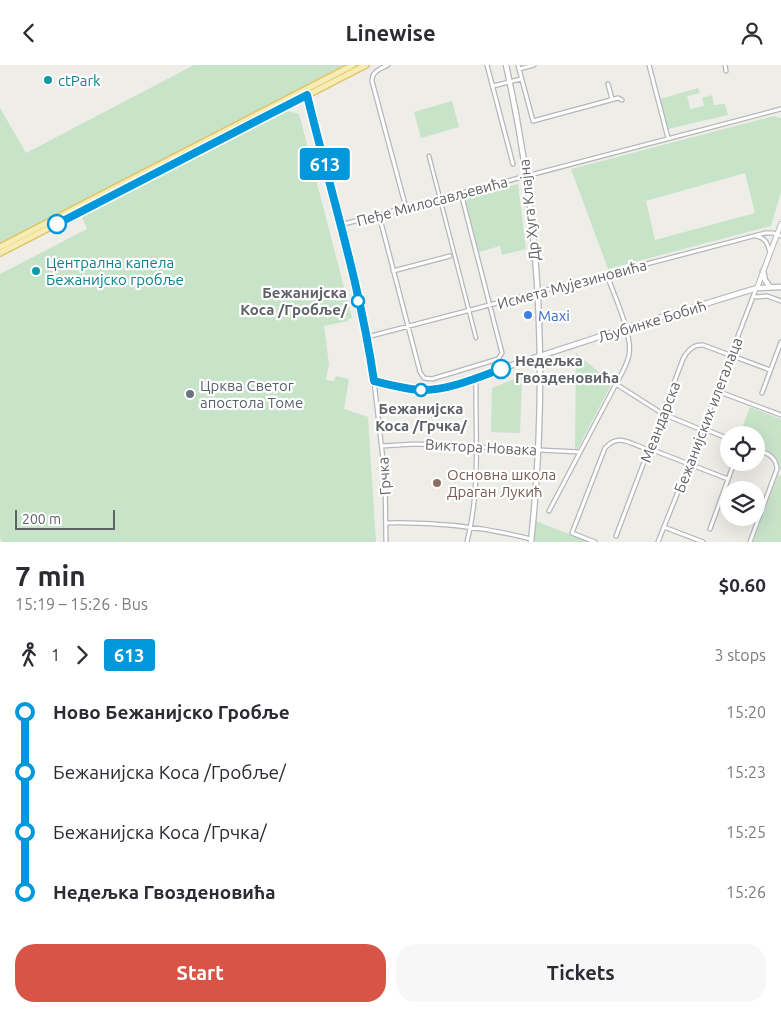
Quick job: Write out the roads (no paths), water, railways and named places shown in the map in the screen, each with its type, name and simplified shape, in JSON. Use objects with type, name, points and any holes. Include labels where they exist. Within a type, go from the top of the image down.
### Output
[{"type":"main road","points":[[0,253],[306,92],[353,65]]},
{"type":"main road","points":[[306,92],[366,65]]},
{"type":"main road","name":"Др Хуга Клајна","points":[[506,65],[526,176],[537,293],[539,357]]},
{"type":"main road","points":[[306,92],[340,225],[366,337],[374,381]]},
{"type":"main road","points":[[0,247],[173,161]]},
{"type":"main road","points":[[763,271],[765,281],[770,287]]},
{"type":"main road","name":"Љубинке Бобић","points":[[374,381],[408,389],[424,390],[448,386],[757,288],[781,287]]},
{"type":"main road","points":[[531,541],[538,450],[539,357]]},
{"type":"street","points":[[388,65],[375,72],[372,81],[406,208]]},
{"type":"street","points":[[487,65],[513,164]]},
{"type":"street","points":[[534,65],[519,67],[533,121],[612,99],[622,99]]},
{"type":"street","points":[[649,65],[668,138]]},
{"type":"street","points":[[725,65],[726,71]]},
{"type":"street","points":[[493,86],[522,79]]},
{"type":"street","points":[[608,84],[612,99]]},
{"type":"street","name":"Пеђе Милосављевића","points":[[340,225],[781,109]]},
{"type":"street","points":[[429,156],[476,338]]},
{"type":"street","points":[[379,215],[421,375],[426,379],[438,378],[498,359],[502,355],[461,193]]},
{"type":"street","points":[[757,288],[779,235],[781,224]]},
{"type":"street","name":"Исмета Мујезиновића","points":[[366,337],[769,232],[779,235]]},
{"type":"street","points":[[753,236],[765,241],[770,253]]},
{"type":"street","points":[[393,271],[450,256]]},
{"type":"street","points":[[549,511],[616,384],[629,355],[629,339],[626,328],[607,275]]},
{"type":"street","name":"Бежанијских илегалаца","points":[[658,542],[757,288]]},
{"type":"street","points":[[754,296],[769,297],[781,301]]},
{"type":"street","points":[[762,393],[781,342]]},
{"type":"street","name":"Меандарска","points":[[616,536],[683,359],[689,350],[703,345],[770,370]]},
{"type":"street","points":[[467,542],[476,489],[476,378]]},
{"type":"street","name":"Грчка","points":[[374,381],[386,495],[386,542]]},
{"type":"street","points":[[616,384],[663,414],[720,435]]},
{"type":"street","points":[[717,391],[781,415]]},
{"type":"street","points":[[595,542],[572,533],[605,448],[618,439],[650,449],[728,479]]},
{"type":"street","name":"Виктора Новака","points":[[382,447],[415,444],[580,452]]},
{"type":"street","points":[[750,542],[777,469],[776,461],[772,456],[765,453]]},
{"type":"street","points":[[710,529],[731,471]]},
{"type":"street","points":[[386,523],[470,527],[531,541]]},
{"type":"street","points":[[664,527],[702,542]]},
{"type":"place","name":"ctPark","points":[[48,80]]},
{"type":"place","name":"Централна капела Бежанијско гробље","points":[[36,271]]},
{"type":"place","name":"Бежанијска Коса /Гробље/","points":[[358,301]]},
{"type":"place","name":"Maxi","points":[[528,315]]},
{"type":"place","name":"Недељка Гвозденовића","points":[[501,369]]},
{"type":"place","name":"Бежанијска Коса /Грчка/","points":[[421,390]]},
{"type":"place","name":"Црква Светог апостола Томе","points":[[190,394]]},
{"type":"place","name":"Основна школа Драган Лукић","points":[[437,483]]}]
